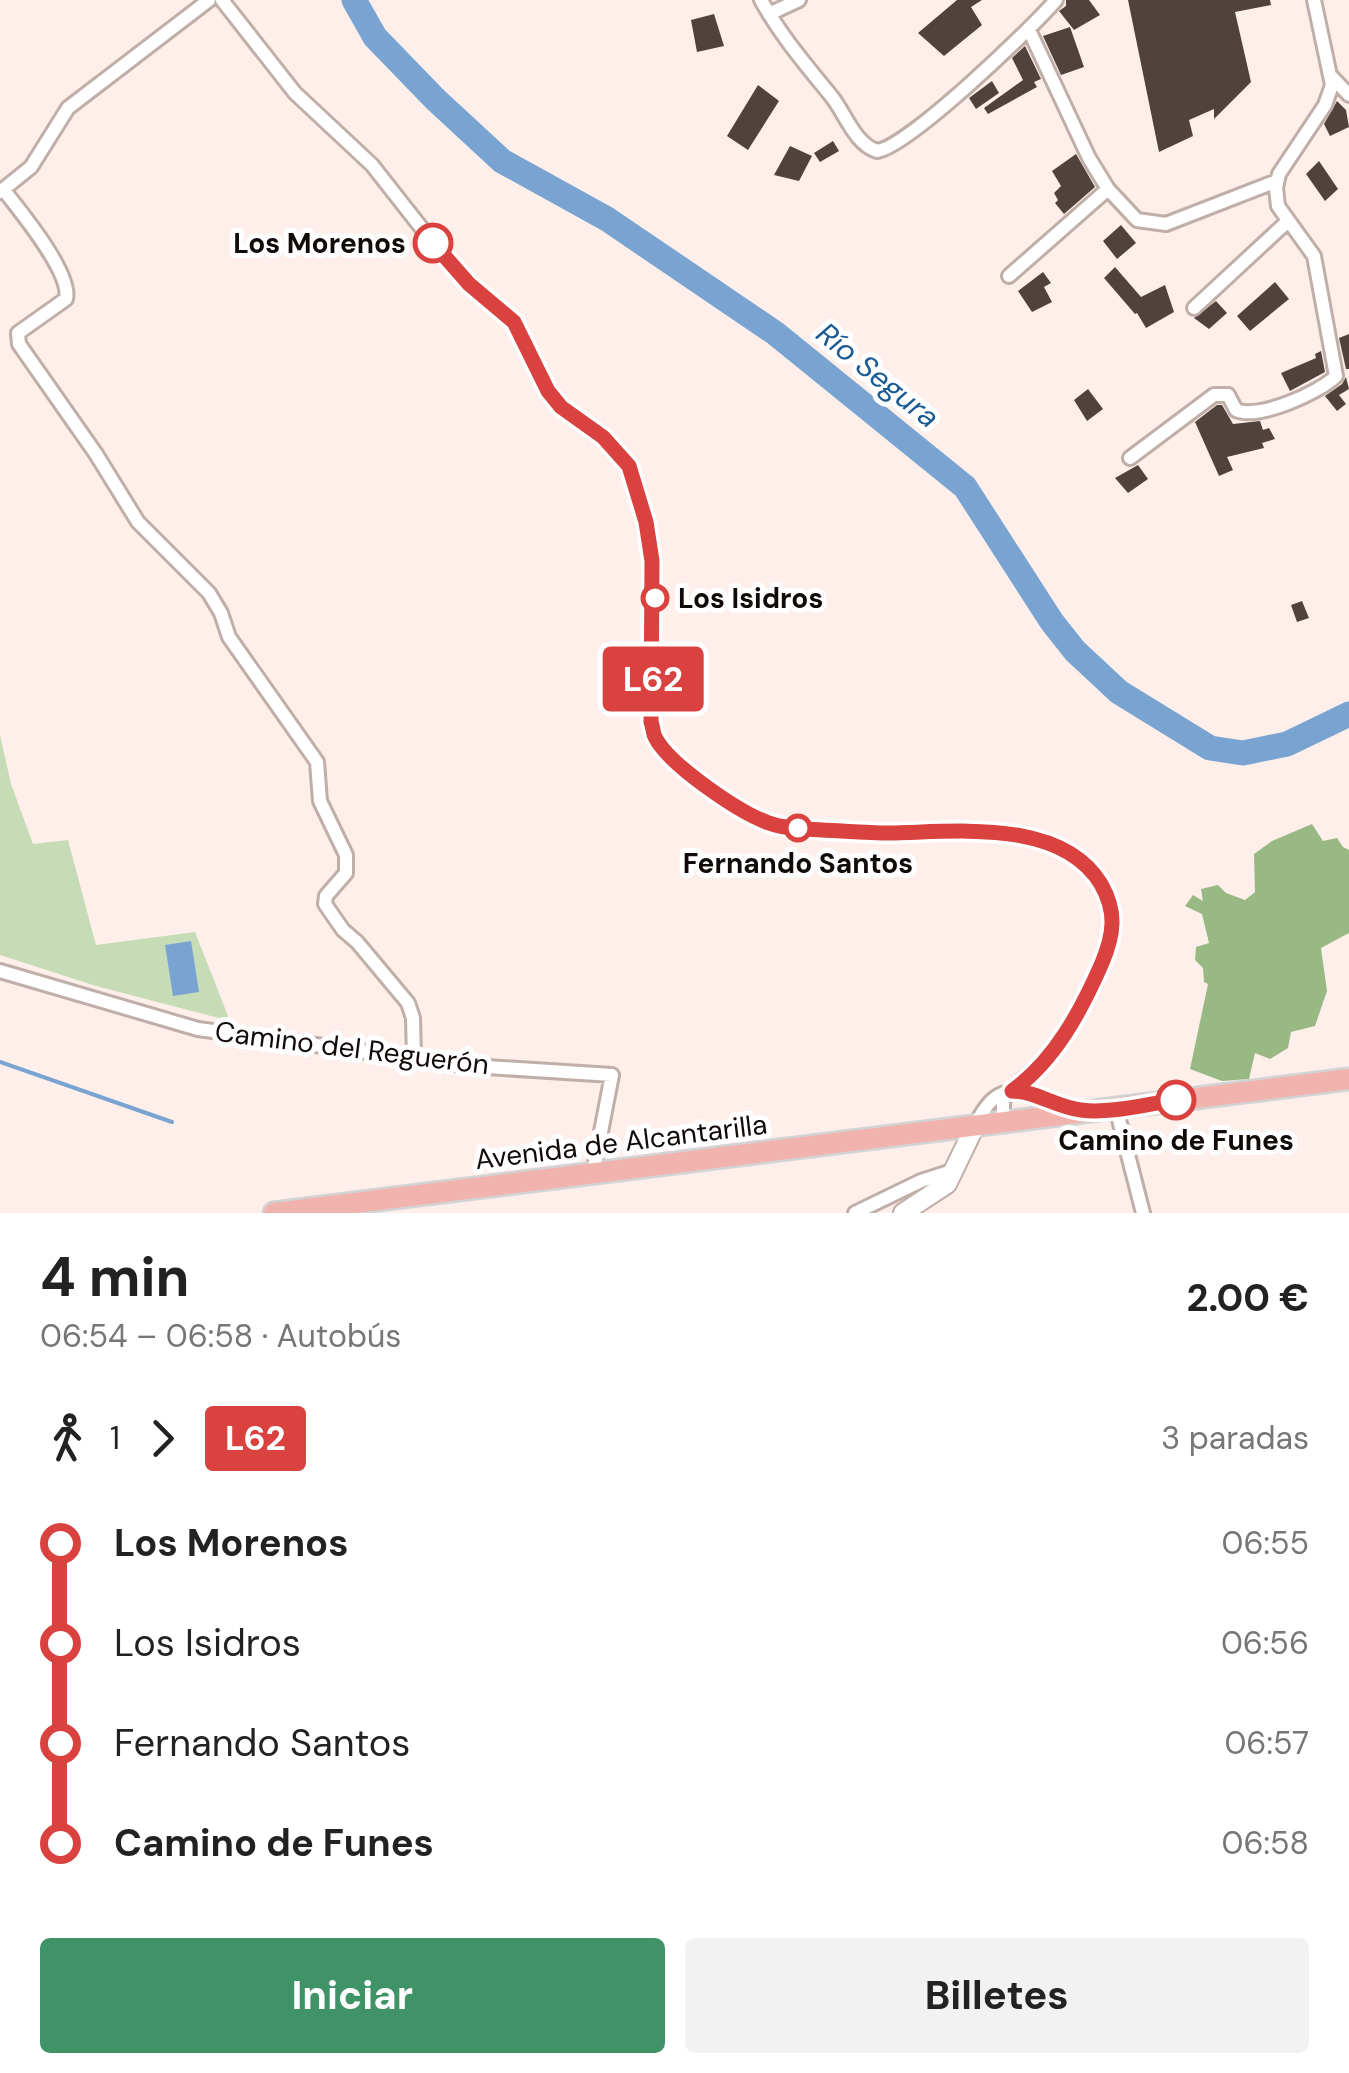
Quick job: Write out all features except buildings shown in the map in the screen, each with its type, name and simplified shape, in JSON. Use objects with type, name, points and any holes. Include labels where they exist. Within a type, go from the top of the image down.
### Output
[{"type":"main road","name":"Avenida de Alcantarilla","points":[[274,1213],[1349,1079]]},
{"type":"main road","points":[[903,1213],[937,1192],[956,1168],[975,1126]]},
{"type":"main road","points":[[928,1131],[951,1146],[956,1168]]},
{"type":"street","points":[[209,0],[68,108],[31,167],[2,190],[62,274],[68,290],[66,299],[18,332],[18,344],[96,454],[138,522],[209,593],[230,637],[317,762],[320,801],[346,855],[346,873],[326,896],[325,904],[408,1003],[413,1018],[414,1058]]},
{"type":"street","points":[[222,0],[295,92],[372,165],[469,284],[514,322],[548,391],[561,407],[603,437],[629,466],[646,522],[652,561],[651,722],[655,737],[668,752],[728,799],[770,823],[874,833],[997,832],[1055,848],[1094,872],[1113,912],[1110,944],[1088,996],[1070,1026],[1040,1066],[1002,1103],[1008,1122]]},
{"type":"street","points":[[760,0],[785,42],[834,100],[866,147],[877,152],[896,144],[1029,30],[1056,0]]},
{"type":"street","points":[[769,14],[800,0]]},
{"type":"street","points":[[1130,458],[1214,395],[1228,395],[1236,410],[1249,414],[1298,399],[1335,379],[1314,256],[1278,206],[1278,182],[1325,105],[1332,77],[1314,0]]},
{"type":"street","points":[[1029,30],[1089,158],[1108,188],[1137,220],[1166,224],[1278,182]]},
{"type":"street","points":[[1332,77],[1349,94]]},
{"type":"street","points":[[1009,276],[1108,188]]},
{"type":"street","points":[[1194,308],[1288,222]]},
{"type":"street","name":"Camino del Reguerón","points":[[0,971],[198,1029],[471,1066],[612,1075],[593,1173]]},
{"type":"street","points":[[1040,1066],[1040,1084],[1052,1104]]},
{"type":"street","points":[[975,1126],[993,1098],[1012,1091],[1028,1092],[1052,1104],[1089,1111]]},
{"type":"street","points":[[1116,1108],[1143,1213]]},
{"type":"street","points":[[864,1211],[921,1181],[956,1168]]},
{"type":"green space","points":[[0,735],[11,784],[33,844],[68,840],[96,945],[195,932],[230,1021],[96,986],[0,955]]},
{"type":"green space","points":[[1312,824],[1323,841],[1337,838],[1349,850],[1349,933],[1321,948],[1327,991],[1315,1026],[1291,1032],[1288,1048],[1270,1059],[1255,1053],[1249,1079],[1222,1081],[1190,1069],[1208,984],[1204,982],[1203,968],[1195,960],[1196,947],[1209,943],[1202,914],[1185,906],[1193,895],[1203,901],[1201,889],[1218,885],[1226,893],[1245,900],[1255,892],[1254,854],[1272,841]]},
{"type":"water","points":[[191,941],[199,992],[173,996],[165,945]]},
{"type":"waterway","name":"Río Segura","points":[[354,0],[375,37],[502,161],[607,219],[775,333],[965,487],[1052,622],[1075,651],[1119,692],[1210,748],[1243,753],[1287,744],[1349,714]]},
{"type":"waterway","points":[[0,1062],[172,1122]]},
{"type":"bus line","name":"L62","points":[[433,243],[469,284],[514,322],[548,391],[561,407],[603,437],[629,466],[646,522],[655,593],[651,722],[655,737],[668,752],[728,799],[770,823],[874,833],[997,832],[1040,842],[1082,862],[1094,872],[1108,897],[1114,926],[1110,944],[1088,996],[1070,1026],[1040,1066],[1012,1091],[1028,1092],[1052,1104],[1089,1111],[1176,1100]]},
{"type":"place","name":"Los Morenos","points":[[433,243]]},
{"type":"place","name":"Los Isidros","points":[[655,598]]},
{"type":"place","name":"Fernando Santos","points":[[798,828]]},
{"type":"place","name":"Camino de Funes","points":[[1176,1100]]}]
